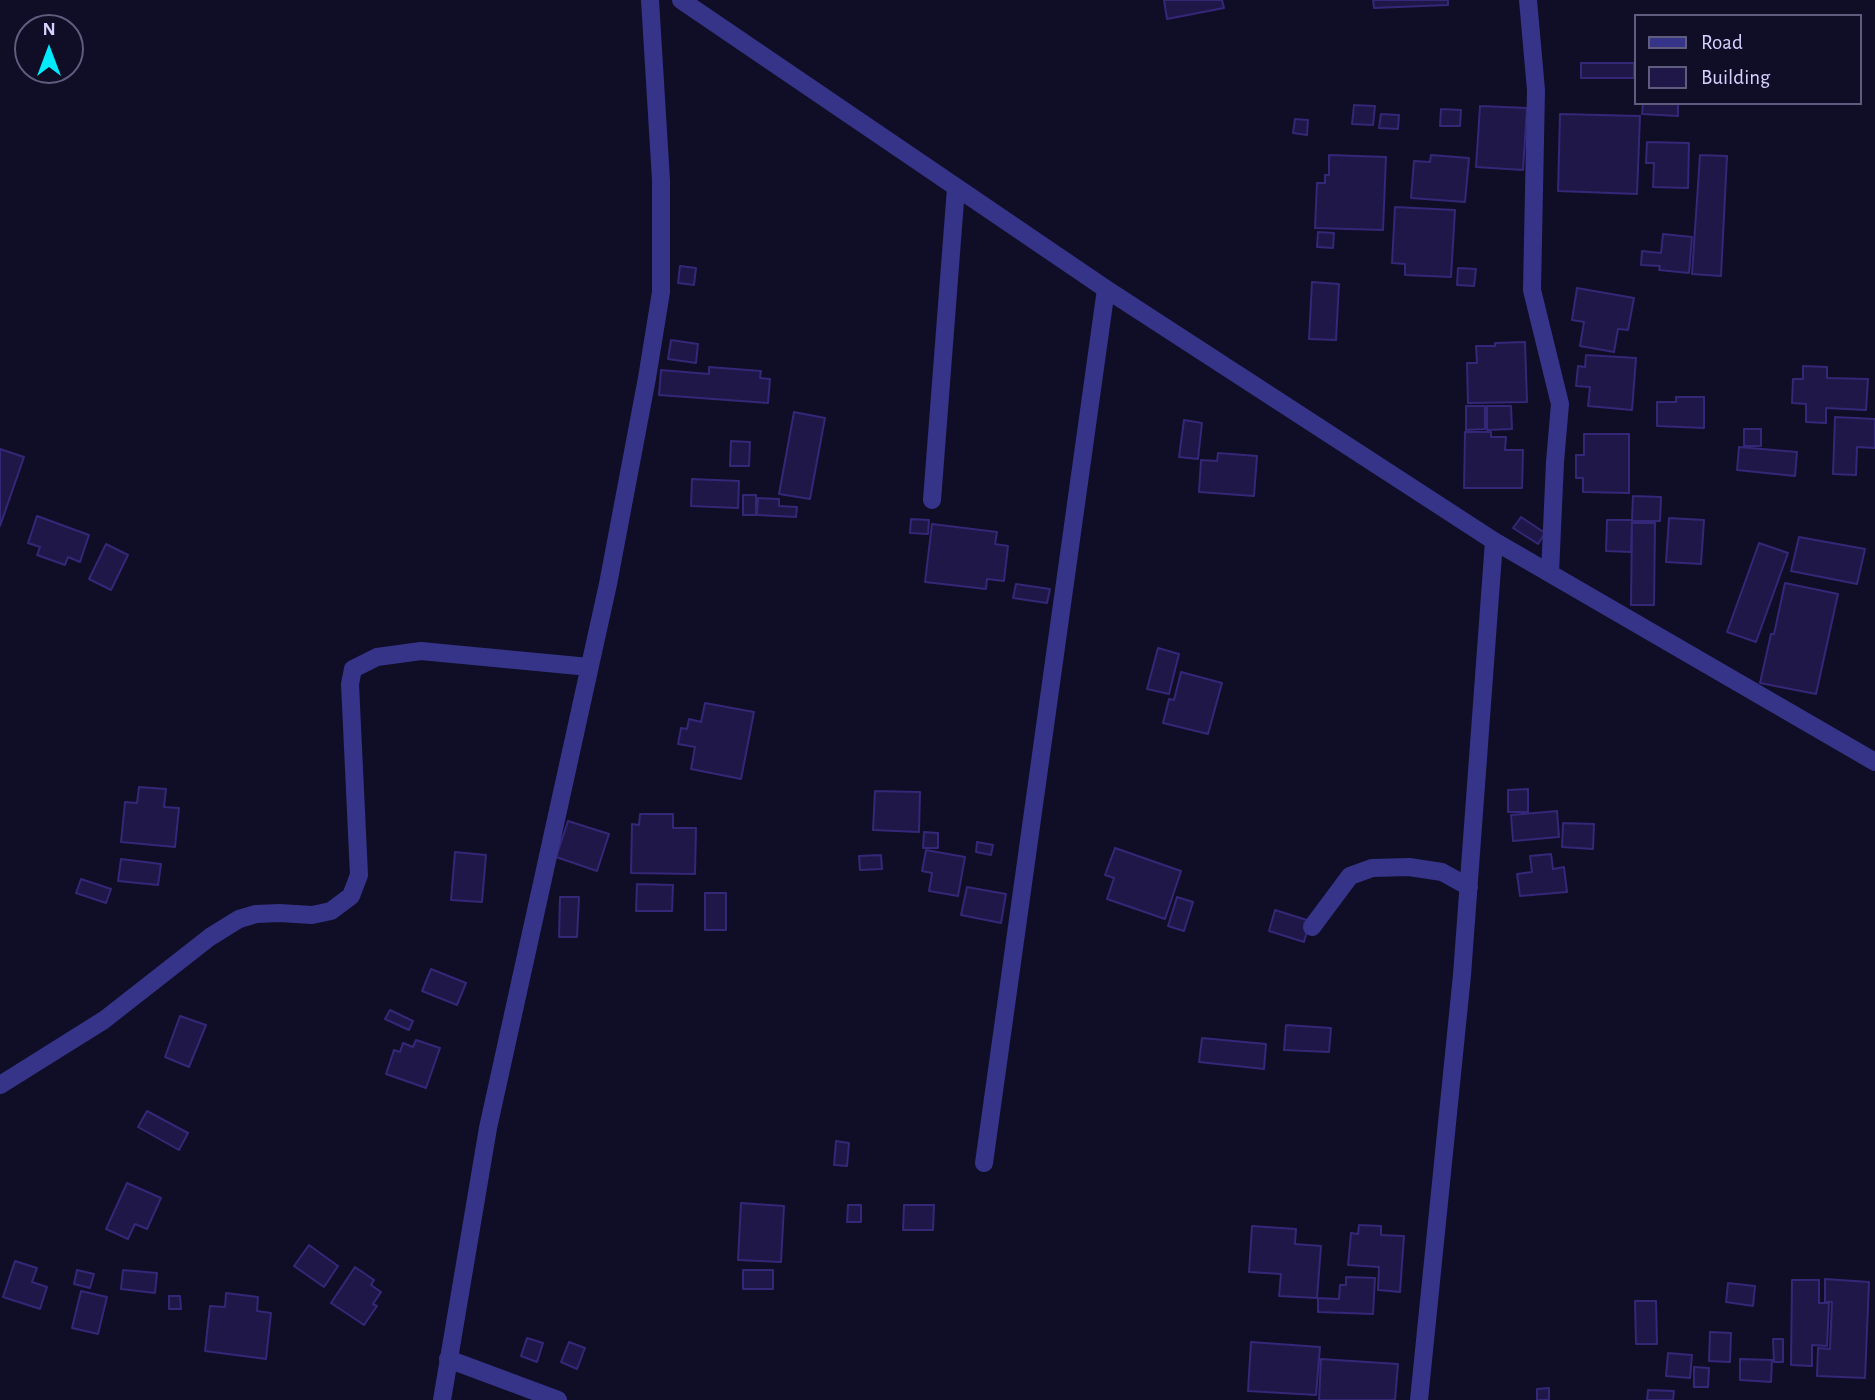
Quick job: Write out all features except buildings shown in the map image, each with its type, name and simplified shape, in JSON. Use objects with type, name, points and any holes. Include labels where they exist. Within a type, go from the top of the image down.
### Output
[{"type":"street","points":[[442,1400],[488,1128],[621,516],[661,292],[661,180],[650,0]]},
{"type":"street","points":[[681,0],[1106,289],[1494,541],[1875,762]]},
{"type":"street","points":[[1528,0],[1536,90],[1532,290],[1560,404],[1550,573]]},
{"type":"street","points":[[932,500],[956,188]]},
{"type":"street","points":[[984,1163],[1106,289]]},
{"type":"street","points":[[1419,1400],[1462,975],[1494,541]]},
{"type":"street","points":[[0,1085],[104,1020],[210,937],[239,919],[256,914],[312,915],[331,911],[351,896],[359,875],[350,684],[353,669],[377,657],[421,651],[589,667]]},
{"type":"street","points":[[1312,927],[1350,876],[1372,868],[1409,867],[1442,872],[1469,887]]},
{"type":"street","points":[[448,1359],[558,1400]]}]
